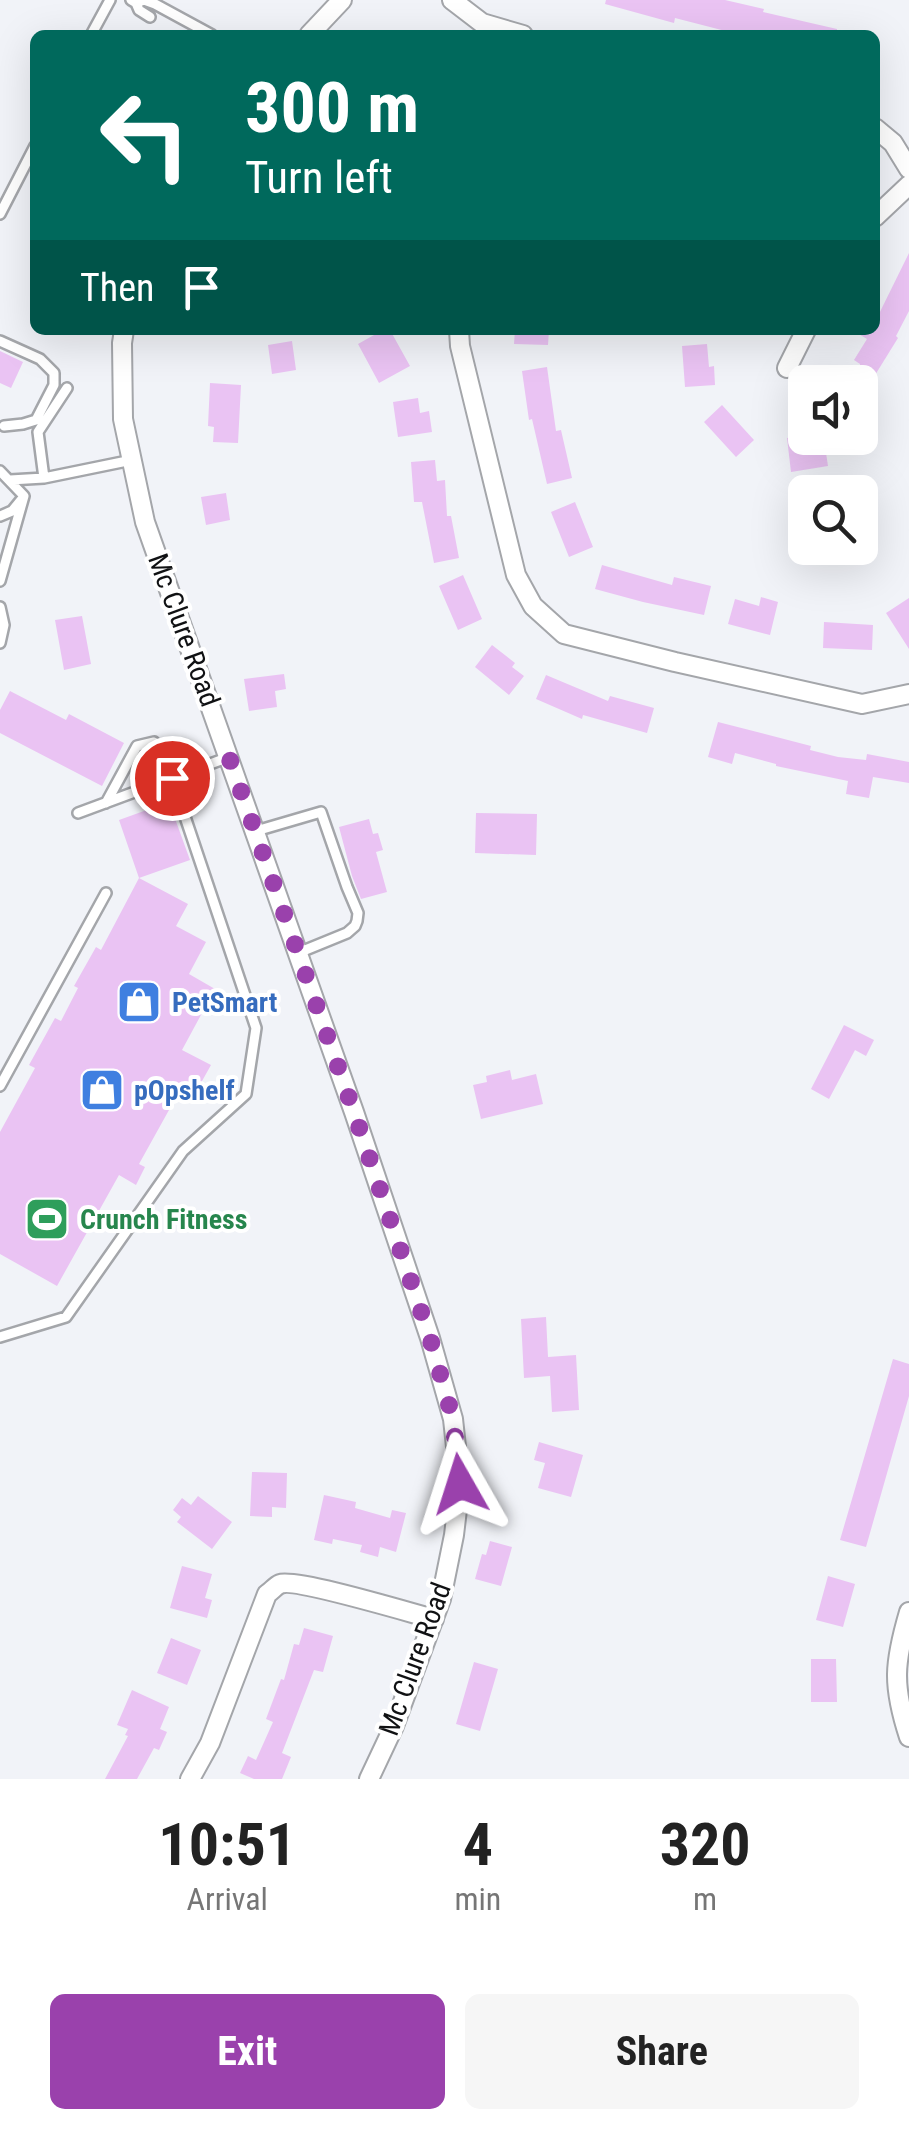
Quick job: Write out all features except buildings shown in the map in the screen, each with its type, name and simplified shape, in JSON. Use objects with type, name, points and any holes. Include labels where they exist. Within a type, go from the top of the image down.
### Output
[{"type":"street","points":[[315,30],[342,0]]},
{"type":"street","points":[[452,0],[482,23],[506,30]]},
{"type":"street","points":[[880,132],[893,143],[909,169]]},
{"type":"street","points":[[880,212],[909,186]]},
{"type":"street","name":"Mc Clure Road","points":[[123,335],[124,418],[145,522],[256,831],[417,1300],[453,1419],[460,1484],[441,1598],[394,1726],[368,1779]]},
{"type":"street","points":[[459,335],[516,575],[534,606],[564,634],[862,704],[909,694]]},
{"type":"street","points":[[786,368],[803,335]]},
{"type":"street","points":[[190,1779],[210,1743],[268,1594],[280,1584],[320,1589],[434,1618]]},
{"type":"street","points":[[909,1612],[897,1655],[895,1680],[909,1737]]},
{"type":"lane","points":[[95,30],[110,0]]},
{"type":"lane","points":[[150,17],[134,1],[154,4],[203,30]]},
{"type":"lane","points":[[0,214],[30,156]]},
{"type":"lane","points":[[0,340],[40,360],[54,373],[54,385],[36,420],[4,426]]},
{"type":"lane","points":[[44,478],[38,432],[67,388]]},
{"type":"lane","points":[[10,480],[44,478],[132,460]]},
{"type":"lane","points":[[0,471],[24,496]]},
{"type":"lane","points":[[0,516],[12,511],[24,496]]},
{"type":"lane","points":[[1,578],[24,496]]},
{"type":"lane","points":[[0,607],[4,625],[0,643]]},
{"type":"lane","points":[[0,1337],[66,1317],[182,1152],[246,1094],[256,1028],[172,778],[154,742],[137,746],[106,803]]},
{"type":"lane","points":[[78,813],[229,757]]},
{"type":"lane","points":[[256,831],[321,812],[358,912],[355,926],[347,933],[298,954]]},
{"type":"lane","points":[[0,1086],[106,894]]},
{"type":"place","name":"PetSmart","points":[[139,1002]]},
{"type":"place","name":"pOpshelf","points":[[102,1090]]},
{"type":"place","name":"Crunch Fitness","points":[[47,1219]]},
{"type":"route","points":[[172,778],[229,757],[430,1338],[453,1419],[460,1484]]}]
